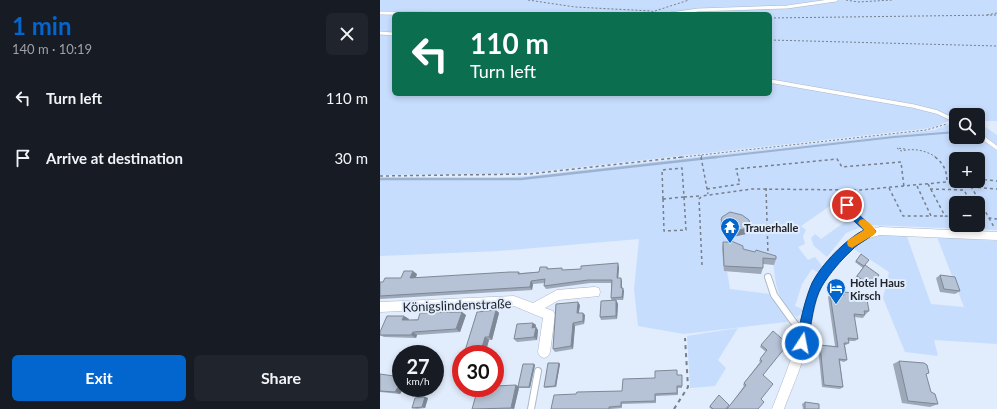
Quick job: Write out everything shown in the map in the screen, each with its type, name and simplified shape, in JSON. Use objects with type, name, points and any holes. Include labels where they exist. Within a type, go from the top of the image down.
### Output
[{"type":"street","points":[[778,409],[804,336],[814,292],[823,275],[851,244],[871,231],[996,233]]},
{"type":"street","points":[[533,309],[557,295],[595,292]]},
{"type":"street","name":"Königslindenstraße","points":[[380,307],[514,301],[549,315],[544,352]]},
{"type":"lane","points":[[686,12],[702,10],[787,7],[836,0]]},
{"type":"lane","points":[[380,13],[392,13]]},
{"type":"lane","points":[[380,33],[392,34]]},
{"type":"lane","points":[[772,82],[913,106],[940,113],[949,117]]},
{"type":"lane","points":[[985,139],[997,148]]},
{"type":"lane","points":[[847,205],[848,210],[871,231]]},
{"type":"lane","points":[[768,277],[774,295],[804,336]]},
{"type":"lane","points":[[531,409],[538,371]]},
{"type":"path","points":[[528,0],[575,7],[654,12],[689,0]]},
{"type":"path","points":[[846,0],[858,2],[892,0]]},
{"type":"path","points":[[982,16],[997,13]]},
{"type":"path","points":[[772,18],[997,16]]},
{"type":"path","points":[[772,40],[997,46]]},
{"type":"path","points":[[380,176],[515,175],[926,130],[949,123]]},
{"type":"path","points":[[663,199],[701,196],[735,190],[766,188],[840,190],[904,187],[947,182],[946,170],[937,158],[921,150],[905,149]]},
{"type":"path","points":[[701,155],[708,194]]},
{"type":"path","points":[[707,188],[740,184],[736,169],[837,159],[842,167],[901,162],[904,187]]},
{"type":"path","points":[[682,168],[686,230],[664,231],[663,199],[662,170],[682,168]]},
{"type":"path","points":[[985,180],[997,181]]},
{"type":"path","points":[[928,184],[945,216]]},
{"type":"path","points":[[917,185],[931,216]]},
{"type":"path","points":[[766,188],[769,259]]},
{"type":"path","points":[[889,188],[903,216],[949,216]]},
{"type":"path","points":[[973,188],[996,233]]},
{"type":"path","points":[[984,188],[997,189]]},
{"type":"path","points":[[930,189],[964,190],[967,196]]},
{"type":"path","points":[[840,190],[847,205]]},
{"type":"path","points":[[701,196],[699,199],[702,265]]},
{"type":"path","points":[[989,218],[997,219]]},
{"type":"path","points":[[674,409],[688,387],[685,338]]},
{"type":"shaded area","points":[[380,0],[832,0],[781,6],[675,12],[380,12]]},
{"type":"shaded area","points":[[839,0],[997,0],[997,121],[985,121],[985,108],[949,108],[949,117],[940,113],[772,80],[772,12],[685,12],[804,6]]},
{"type":"shaded area","points":[[380,14],[392,14],[392,33],[380,32]]},
{"type":"shaded area","points":[[380,33],[392,35],[392,96],[772,96],[772,83],[908,106],[936,113],[949,120],[938,126],[923,129],[518,174],[380,175]]},
{"type":"shaded area","points":[[949,124],[949,144],[985,144],[985,141],[997,151],[997,230],[985,230],[985,196],[949,196],[949,228],[870,225],[851,205],[844,205],[837,210],[830,206],[801,226],[806,230],[803,236],[805,244],[798,247],[808,260],[815,257],[822,266],[819,273],[812,269],[802,284],[795,306],[805,310],[797,317],[788,309],[782,301],[776,284],[773,260],[763,259],[764,264],[761,264],[761,274],[727,271],[730,289],[770,294],[789,321],[684,334],[638,326],[634,289],[639,239],[499,251],[380,256],[380,177],[497,178],[528,176],[934,130]]},
{"type":"shaded area","points":[[985,127],[997,135],[997,146],[985,137]]},
{"type":"shaded area","points":[[845,214],[856,220],[861,227],[846,233],[827,257],[814,246],[811,238],[815,234],[821,239],[845,222],[840,217]]},
{"type":"shaded area","points":[[880,234],[906,234],[931,304],[964,307],[937,237],[997,241],[997,344],[934,340],[938,356],[905,352],[883,298],[889,272],[854,249],[871,236]]},
{"type":"shaded area","points":[[738,328],[718,360],[726,368],[715,386],[690,388],[687,336]]},
{"type":"building","points":[[730,212],[742,215],[749,220],[750,225],[748,228],[729,232],[728,228],[721,220],[722,217]]},
{"type":"building","points":[[729,240],[743,246],[743,249],[755,252],[756,250],[776,256],[776,259],[763,258],[763,268],[724,266],[723,242],[729,242]]},
{"type":"building","points":[[861,254],[869,260],[864,266],[856,261]]},
{"type":"building","points":[[618,263],[617,278],[621,278],[621,288],[623,288],[622,297],[611,298],[612,280],[588,280],[544,286],[545,279],[531,281],[530,287],[380,296],[380,282],[383,282],[385,278],[401,278],[404,271],[413,271],[410,278],[510,272],[519,272],[518,274],[539,272],[540,267],[547,267],[547,269],[562,268],[562,270],[581,269],[581,266]]},
{"type":"building","points":[[865,265],[879,275],[871,286],[857,276]]},
{"type":"building","points":[[940,275],[955,277],[960,291],[944,289]]},
{"type":"building","points":[[843,292],[866,294],[869,311],[864,311],[865,315],[854,314],[858,339],[848,338],[849,343],[844,343],[847,360],[839,359],[843,387],[824,385],[820,345],[838,347],[830,294],[844,295]]},
{"type":"building","points":[[616,300],[616,316],[600,317],[601,301]]},
{"type":"building","points":[[578,302],[577,313],[583,313],[583,321],[573,323],[571,346],[553,349],[556,304]]},
{"type":"building","points":[[496,310],[489,337],[485,337],[483,345],[467,345],[477,312]]},
{"type":"building","points":[[462,312],[456,329],[413,332],[411,335],[380,335],[387,316],[404,316],[402,320],[418,320],[420,313]]},
{"type":"building","points":[[533,323],[532,328],[536,327],[534,337],[514,339],[517,324]]},
{"type":"building","points":[[773,331],[788,344],[763,375],[773,384],[761,399],[764,402],[758,409],[727,409],[746,385],[744,383],[762,361],[760,359],[767,350],[761,345]]},
{"type":"building","points":[[899,361],[924,363],[927,365],[929,373],[926,374],[931,392],[935,394],[938,404],[908,401]]},
{"type":"building","points":[[548,363],[559,363],[555,386],[544,387]]},
{"type":"building","points":[[523,364],[534,364],[529,387],[518,387]]},
{"type":"building","points":[[677,370],[677,375],[682,375],[682,386],[677,386],[677,393],[655,394],[655,401],[621,402],[621,406],[609,407],[609,409],[551,409],[554,395],[576,394],[577,392],[622,391],[623,379],[655,378],[655,371]]},
{"type":"building","points":[[380,374],[392,376],[392,392],[380,391]]},
{"type":"building","points":[[516,385],[511,408],[472,409],[475,397],[504,397],[504,386]]},
{"type":"building","points":[[719,395],[729,405],[726,409],[713,409],[710,406]]},
{"type":"building","points":[[425,397],[422,407],[412,408],[415,398]]},
{"type":"building","points":[[805,402],[819,404],[819,409],[805,409]]},
{"type":"waterway","points":[[708,158],[894,137],[949,133]]},
{"type":"waterway","points":[[380,179],[521,179],[717,157]]},
{"type":"slow traffic","points":[[852,243],[871,231],[863,223]]},
{"type":"place","name":"Trauerhalle","points":[[730,244]]},
{"type":"place","name":"Hotel Haus Kirsch","points":[[836,305]]},
{"type":"route","points":[[802,343],[811,300],[823,275],[849,246],[863,235],[871,231],[848,210],[847,205]]}]
